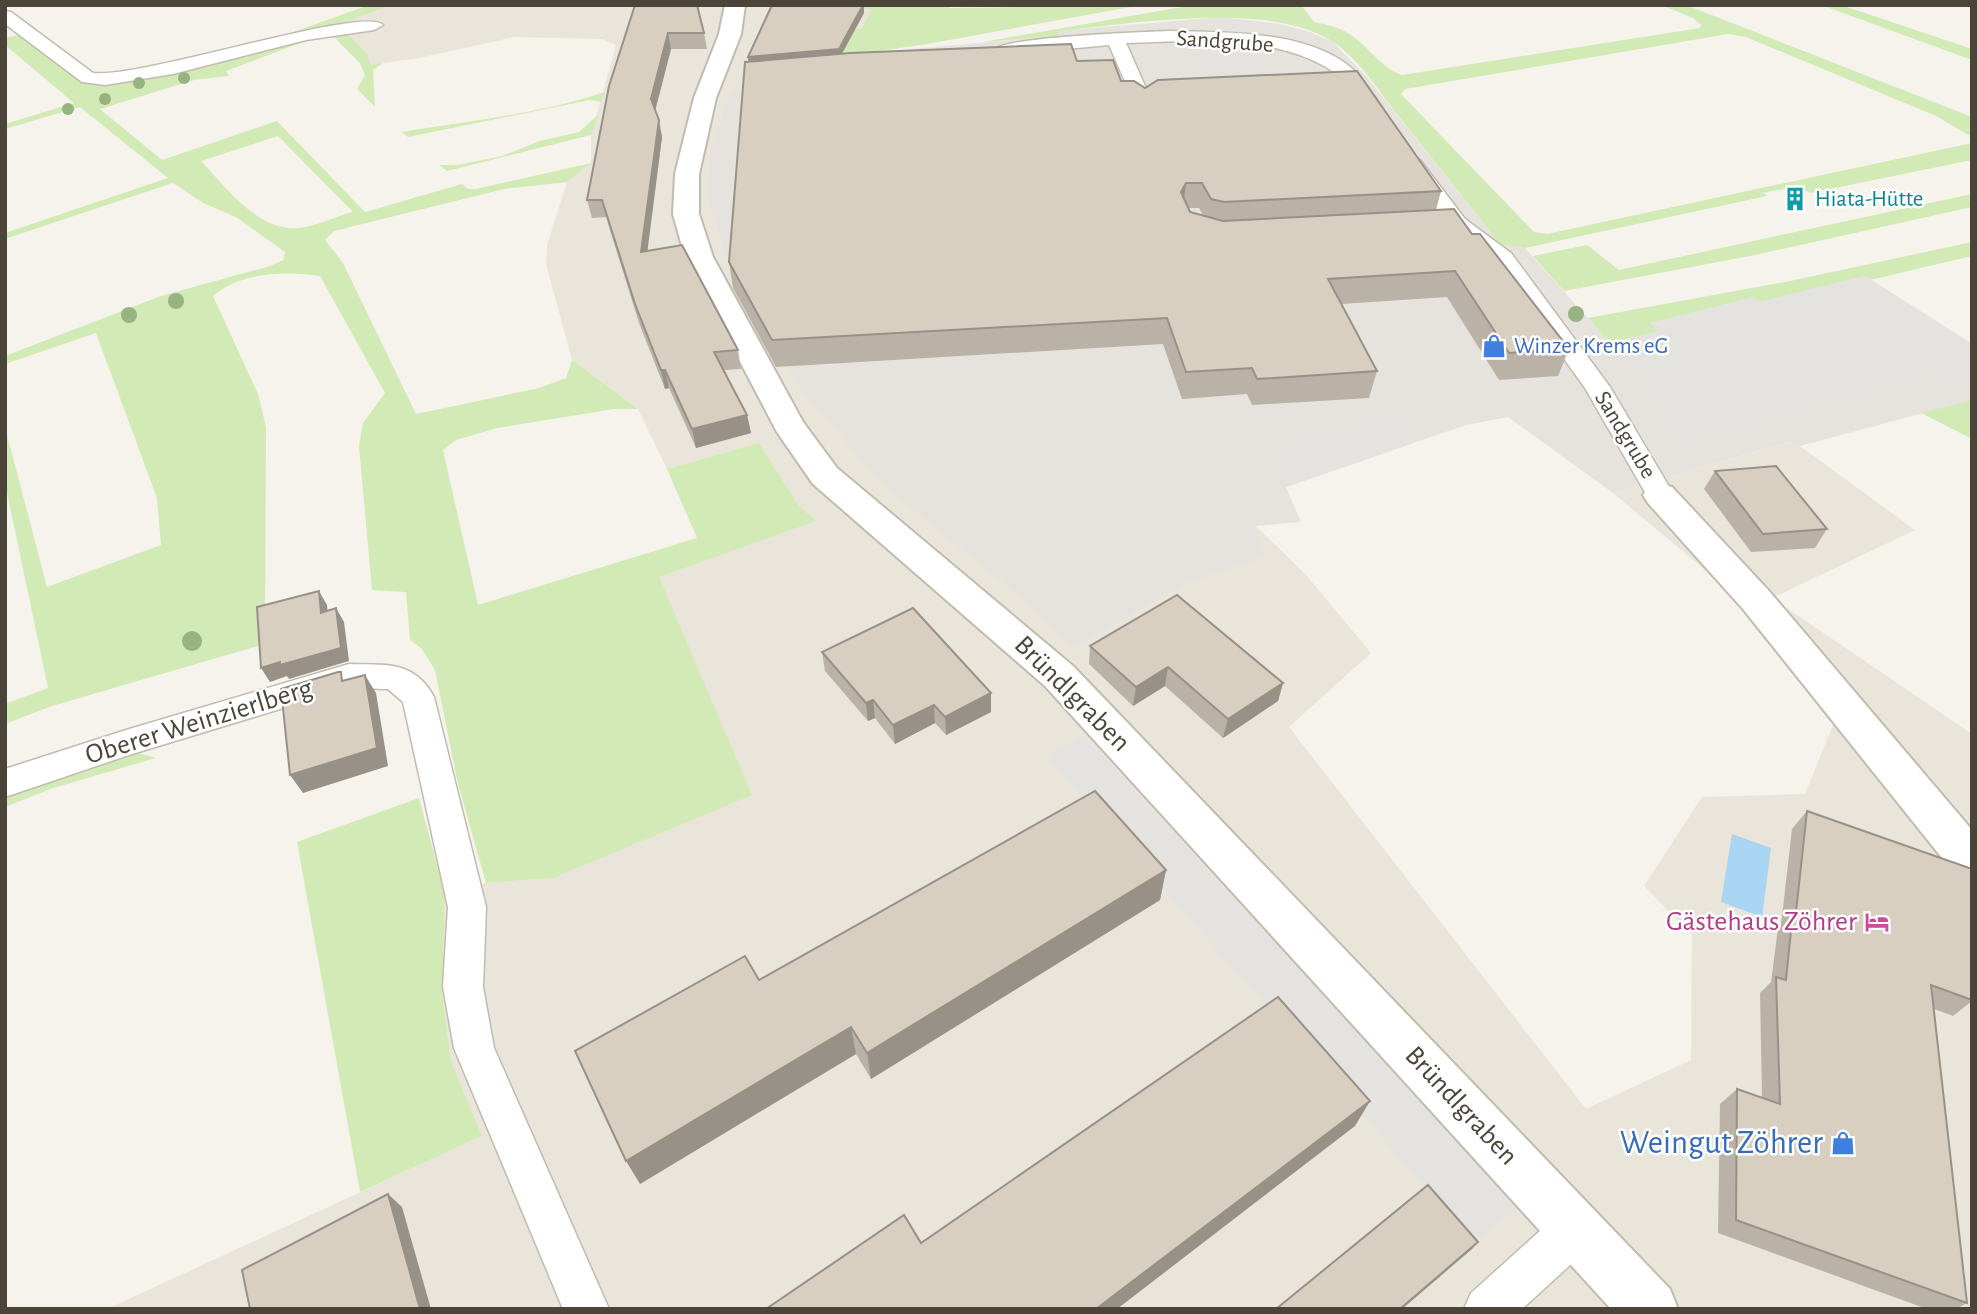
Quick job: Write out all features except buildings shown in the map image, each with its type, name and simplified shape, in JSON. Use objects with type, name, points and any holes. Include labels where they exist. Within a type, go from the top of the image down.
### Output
[{"type":"street","name":"Bründlgraben","points":[[735,5],[730,34],[729,77],[705,98],[687,174],[686,214],[699,257],[788,425],[825,476],[1059,676],[1650,1309]]},
{"type":"street","name":"Sandgrube","points":[[1660,495],[1756,600],[1966,855],[1972,866]]},
{"type":"lane","points":[[5,16],[88,78],[105,80],[271,45],[335,28],[374,25]]},
{"type":"lane","name":"Sandgrube","points":[[979,53],[1115,39],[1226,38],[1269,43],[1307,51],[1331,61],[1351,76],[1384,122]]},
{"type":"lane","points":[[1115,39],[1143,104]]},
{"type":"lane","name":"Sandgrube","points":[[1400,145],[1457,224],[1503,258],[1597,387],[1660,495]]},
{"type":"lane","points":[[1430,226],[1457,224]]},
{"type":"lane","name":"Oberer Weinzierlberg","points":[[5,783],[126,743],[349,676],[396,677],[418,697],[467,907],[463,987],[474,1048],[586,1309]]},
{"type":"lane","points":[[1487,1309],[1576,1229]]},
{"type":"shaded area","points":[[392,5],[828,5],[871,10],[862,28],[824,36],[999,580],[1074,649],[1189,583],[1267,557],[1256,526],[1306,575],[1371,653],[1289,727],[1586,1109],[1691,1060],[1692,935],[1644,886],[1702,797],[1805,794],[1835,720],[1736,596],[1613,493],[1793,441],[1915,530],[1772,598],[1972,734],[1972,1309],[107,1309],[482,1136],[451,1061],[442,993],[445,895],[486,883],[553,878],[658,577],[799,506],[759,443],[667,469],[638,409],[572,360],[546,264],[547,245],[567,182],[591,163],[591,135],[616,45],[602,39],[514,37],[419,58],[370,65],[368,54],[340,24]]},
{"type":"shaded area","points":[[1221,17],[1280,24],[1333,42],[1366,76],[1500,244],[1525,248],[1610,343],[1659,331],[1753,297],[1760,302],[1865,276],[1972,344],[1972,400],[1800,446],[1792,441],[1613,493],[1508,417],[1466,425],[1286,487],[1301,522],[1256,526],[1267,557],[1189,583],[1074,649],[999,580],[881,483],[799,387],[724,250],[707,194],[712,143],[730,93],[756,73],[791,64],[876,52],[1059,36],[1058,31]]},
{"type":"shaded area","points":[[1865,276],[1972,344],[1972,392],[1934,368],[1683,441],[1663,424],[1649,373],[1610,343],[1659,331],[1650,323],[1753,297],[1760,302]]},
{"type":"shaded area","points":[[1405,421],[1416,442],[1286,487],[1270,450],[1380,424]]},
{"type":"shaded area","points":[[1084,735],[1518,1208],[1475,1244],[1046,756]]},
{"type":"green space","points":[[369,5],[392,5],[340,24],[257,45]]},
{"type":"green space","points":[[828,5],[947,5],[950,8],[1142,5],[927,44],[791,64],[824,36],[862,28],[871,10]]},
{"type":"green space","points":[[1193,5],[1301,5],[1314,22],[1336,27],[1350,35],[1383,64],[1402,75],[1700,28],[1701,25],[1693,18],[1661,5],[1686,5],[1972,117],[1972,137],[1936,116],[1746,37],[1728,34],[1405,89],[1401,94],[1534,232],[1547,234],[1972,143],[1972,160],[1810,193],[1798,186],[1763,193],[1767,196],[1525,248],[1500,244],[1360,66],[1333,42],[1306,29],[1238,18],[1200,18],[1059,31],[1059,36],[983,42]]},
{"type":"green space","points":[[1821,5],[1841,5],[1972,49],[1972,60]]},
{"type":"green space","points":[[345,30],[368,54],[370,65],[383,63],[373,70],[375,107],[357,89],[365,75],[360,63],[329,32]]},
{"type":"green space","points":[[329,32],[226,71],[229,76],[194,80],[100,109],[162,160],[277,121],[365,212],[462,184],[468,189],[476,189],[591,163],[567,182],[504,189],[334,231],[325,240],[343,263],[416,414],[539,388],[566,378],[572,360],[638,409],[614,409],[497,428],[456,440],[443,450],[478,605],[697,538],[667,469],[759,443],[799,506],[816,521],[659,577],[752,795],[553,878],[486,883],[458,784],[435,670],[421,648],[410,640],[406,592],[372,590],[359,446],[363,423],[385,393],[320,276],[307,274],[250,278],[236,282],[213,296],[258,394],[266,427],[265,644],[52,706],[5,724],[5,704],[48,688],[5,483],[5,427],[47,587],[161,545],[157,498],[96,333],[5,364],[5,356],[161,296],[270,266],[283,260],[285,252],[236,217],[203,203],[173,183],[5,239],[5,233],[168,178],[80,107],[5,129],[5,124],[74,103],[5,45],[5,38],[18,35],[83,82],[104,84]],"holes":[[[278,136],[353,212],[299,228],[270,223],[244,206],[201,161]]]},
{"type":"green space","points":[[605,92],[602,102],[590,100],[408,137],[401,132],[529,111]]},
{"type":"green space","points":[[599,114],[591,135],[447,171],[439,165],[457,165],[502,156],[540,141],[579,132]]},
{"type":"green space","points":[[1972,194],[1972,207],[1755,255],[1564,291],[1533,256],[1587,245],[1619,270]]},
{"type":"green space","points":[[1972,242],[1972,256],[1870,280],[1865,276],[1760,302],[1650,323],[1660,331],[1610,343],[1588,318],[1790,281]]},
{"type":"green space","points":[[1972,400],[1972,439],[1921,413]]},
{"type":"green space","points":[[130,751],[156,758],[53,788],[5,807],[5,794]]},
{"type":"green space","points":[[419,798],[445,895],[442,993],[451,1061],[482,1136],[360,1192],[297,842]]},
{"type":"water","points":[[1732,834],[1771,848],[1762,917],[1721,902]]},
{"type":"place","name":"Hiata-Hütte","points":[[1795,199]]},
{"type":"place","name":"Winzer Krems eG","points":[[1494,346]]},
{"type":"place","name":"Gästehaus Zöhrer","points":[[1877,922]]},
{"type":"place","name":"Weingut Zöhrer","points":[[1843,1143]]}]
